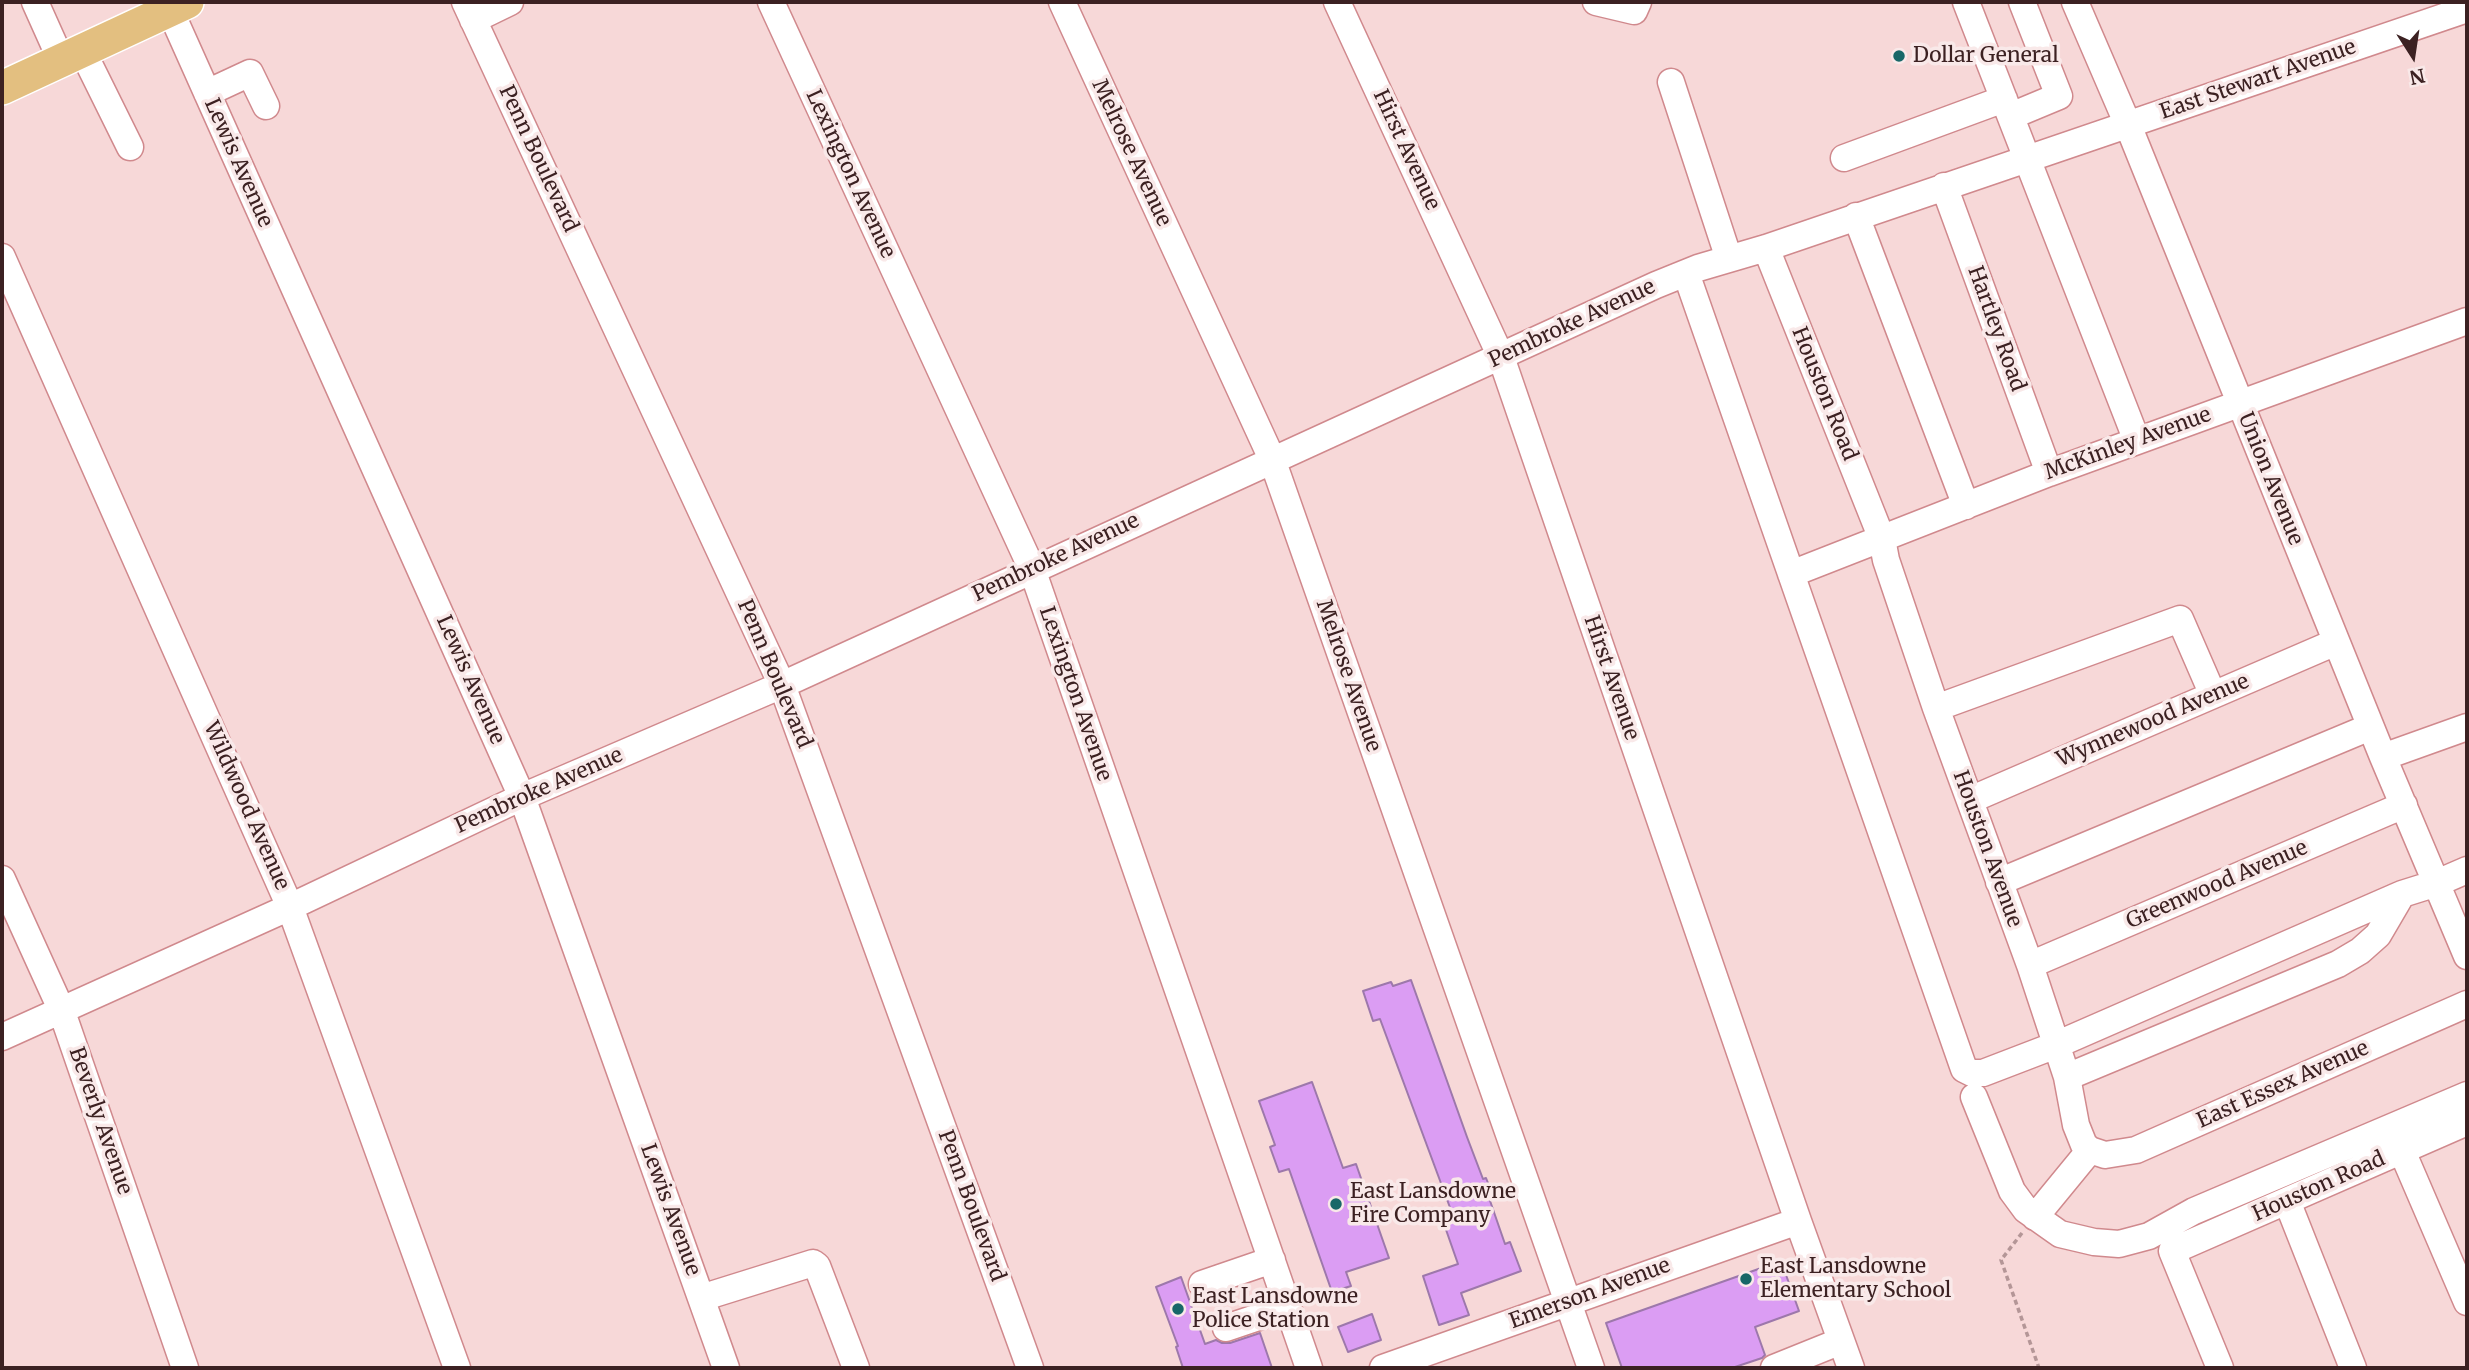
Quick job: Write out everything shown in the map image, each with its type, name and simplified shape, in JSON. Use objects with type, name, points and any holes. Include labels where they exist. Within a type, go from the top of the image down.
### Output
[{"type":"main road","points":[[2,88],[178,6]]},
{"type":"street","points":[[35,2],[130,147]]},
{"type":"street","points":[[469,11],[510,2]]},
{"type":"street","name":"Lexington Avenue","points":[[771,2],[1032,569],[1309,1368]]},
{"type":"street","name":"Melrose Avenue","points":[[1062,2],[1272,459],[1591,1368]]},
{"type":"street","name":"Hirst Avenue","points":[[1337,2],[1501,357],[1851,1368]]},
{"type":"street","points":[[1596,2],[1634,11],[1638,2]]},
{"type":"street","points":[[1966,2],[2137,441]]},
{"type":"street","points":[[1844,159],[2007,107],[2059,96],[2022,2]]},
{"type":"street","name":"Union Avenue","points":[[2075,2],[2128,125],[2336,642],[2467,956]]},
{"type":"street","name":"Lewis Avenue","points":[[178,6],[207,93],[522,797],[726,1368]]},
{"type":"street","name":"East Stewart Avenue","points":[[2128,125],[2467,9]]},
{"type":"street","name":"Penn Boulevard","points":[[469,11],[782,685],[1030,1368]]},
{"type":"street","points":[[207,93],[250,73],[266,106]]},
{"type":"street","points":[[1671,82],[1729,259]]},
{"type":"street","name":"Pembroke Avenue","points":[[2,1037],[290,907],[522,797],[782,685],[1272,459],[1686,273],[2128,125]]},
{"type":"street","name":"Hartley Road","points":[[1944,186],[2049,473]]},
{"type":"street","points":[[1856,216],[1966,506]]},
{"type":"street","name":"Houston Road","points":[[1766,248],[1882,539]]},
{"type":"street","name":"Wildwood Avenue","points":[[2,257],[290,907],[457,1368]]},
{"type":"street","points":[[1686,273],[1964,1069],[1972,1073],[1983,1073],[2056,1045],[2402,894],[2467,870]]},
{"type":"street","name":"McKinley Avenue","points":[[1791,574],[2049,473],[2467,321]]},
{"type":"street","name":"Houston Avenue","points":[[1882,539],[1886,560],[1936,708],[2030,965],[2067,1077],[2076,1125],[2084,1145],[2094,1152]]},
{"type":"street","points":[[1936,708],[2180,619],[2213,695]]},
{"type":"street","name":"Wynnewood Avenue","points":[[1970,800],[2336,642]]},
{"type":"street","points":[[1999,882],[2371,727]]},
{"type":"street","points":[[2383,757],[2467,727]]},
{"type":"street","name":"Greenwood Avenue","points":[[2030,965],[2404,805]]},
{"type":"street","name":"Beverly Avenue","points":[[2,879],[61,1009],[185,1368]]},
{"type":"street","points":[[2067,1077],[2338,964],[2360,951],[2378,935],[2402,894]]},
{"type":"street","name":"East Essex Avenue","points":[[2094,1152],[2117,1155],[2136,1150],[2467,1004]]},
{"type":"street","points":[[1974,1097],[2012,1191],[2026,1210],[2060,1234],[2094,1242],[2119,1244],[2149,1236],[2194,1211],[2467,1095]]},
{"type":"street","name":"Houston Road","points":[[2220,1368],[2172,1251],[2467,1122]]},
{"type":"street","points":[[2402,1151],[2467,1302]]},
{"type":"street","points":[[2035,1217],[2094,1152]]},
{"type":"street","points":[[2287,1201],[2354,1368]]},
{"type":"street","name":"Emerson Avenue","points":[[1383,1368],[1798,1221]]},
{"type":"street","points":[[1202,1284],[1272,1260]]},
{"type":"street","points":[[701,1298],[813,1263],[817,1266],[856,1368]]},
{"type":"street","points":[[1226,1328],[1288,1307]]},
{"type":"street","points":[[1774,1368],[1841,1341]]},
{"type":"path","points":[[2035,1217],[2001,1260],[2039,1368]]},
{"type":"building","points":[[1411,980],[1467,1137],[1483,1179],[1486,1178],[1492,1193],[1488,1195],[1505,1244],[1510,1242],[1521,1271],[1461,1293],[1469,1315],[1439,1325],[1423,1276],[1458,1264],[1444,1224],[1455,1221],[1380,1019],[1373,1021],[1363,991],[1391,982],[1393,986]]},
{"type":"building","points":[[1312,1082],[1343,1168],[1356,1164],[1389,1258],[1346,1272],[1351,1286],[1332,1292],[1289,1169],[1279,1172],[1270,1147],[1275,1145],[1259,1101]]},
{"type":"building","points":[[1781,1261],[1799,1311],[1755,1327],[1765,1355],[1762,1358],[1732,1368],[1622,1368],[1606,1323]]},
{"type":"building","points":[[1181,1277],[1205,1344],[1216,1340],[1230,1343],[1260,1333],[1272,1368],[1183,1368],[1176,1347],[1178,1346],[1156,1287]]},
{"type":"building","points":[[1372,1314],[1381,1340],[1348,1352],[1338,1327]]},
{"type":"place","name":"Dollar General","points":[[1899,56]]},
{"type":"place","name":"East Lansdowne Fire Company","points":[[1336,1204]]},
{"type":"place","name":"East Lansdowne Elementary School","points":[[1746,1279]]},
{"type":"place","name":"East Lansdowne Police Station","points":[[1178,1309]]}]
